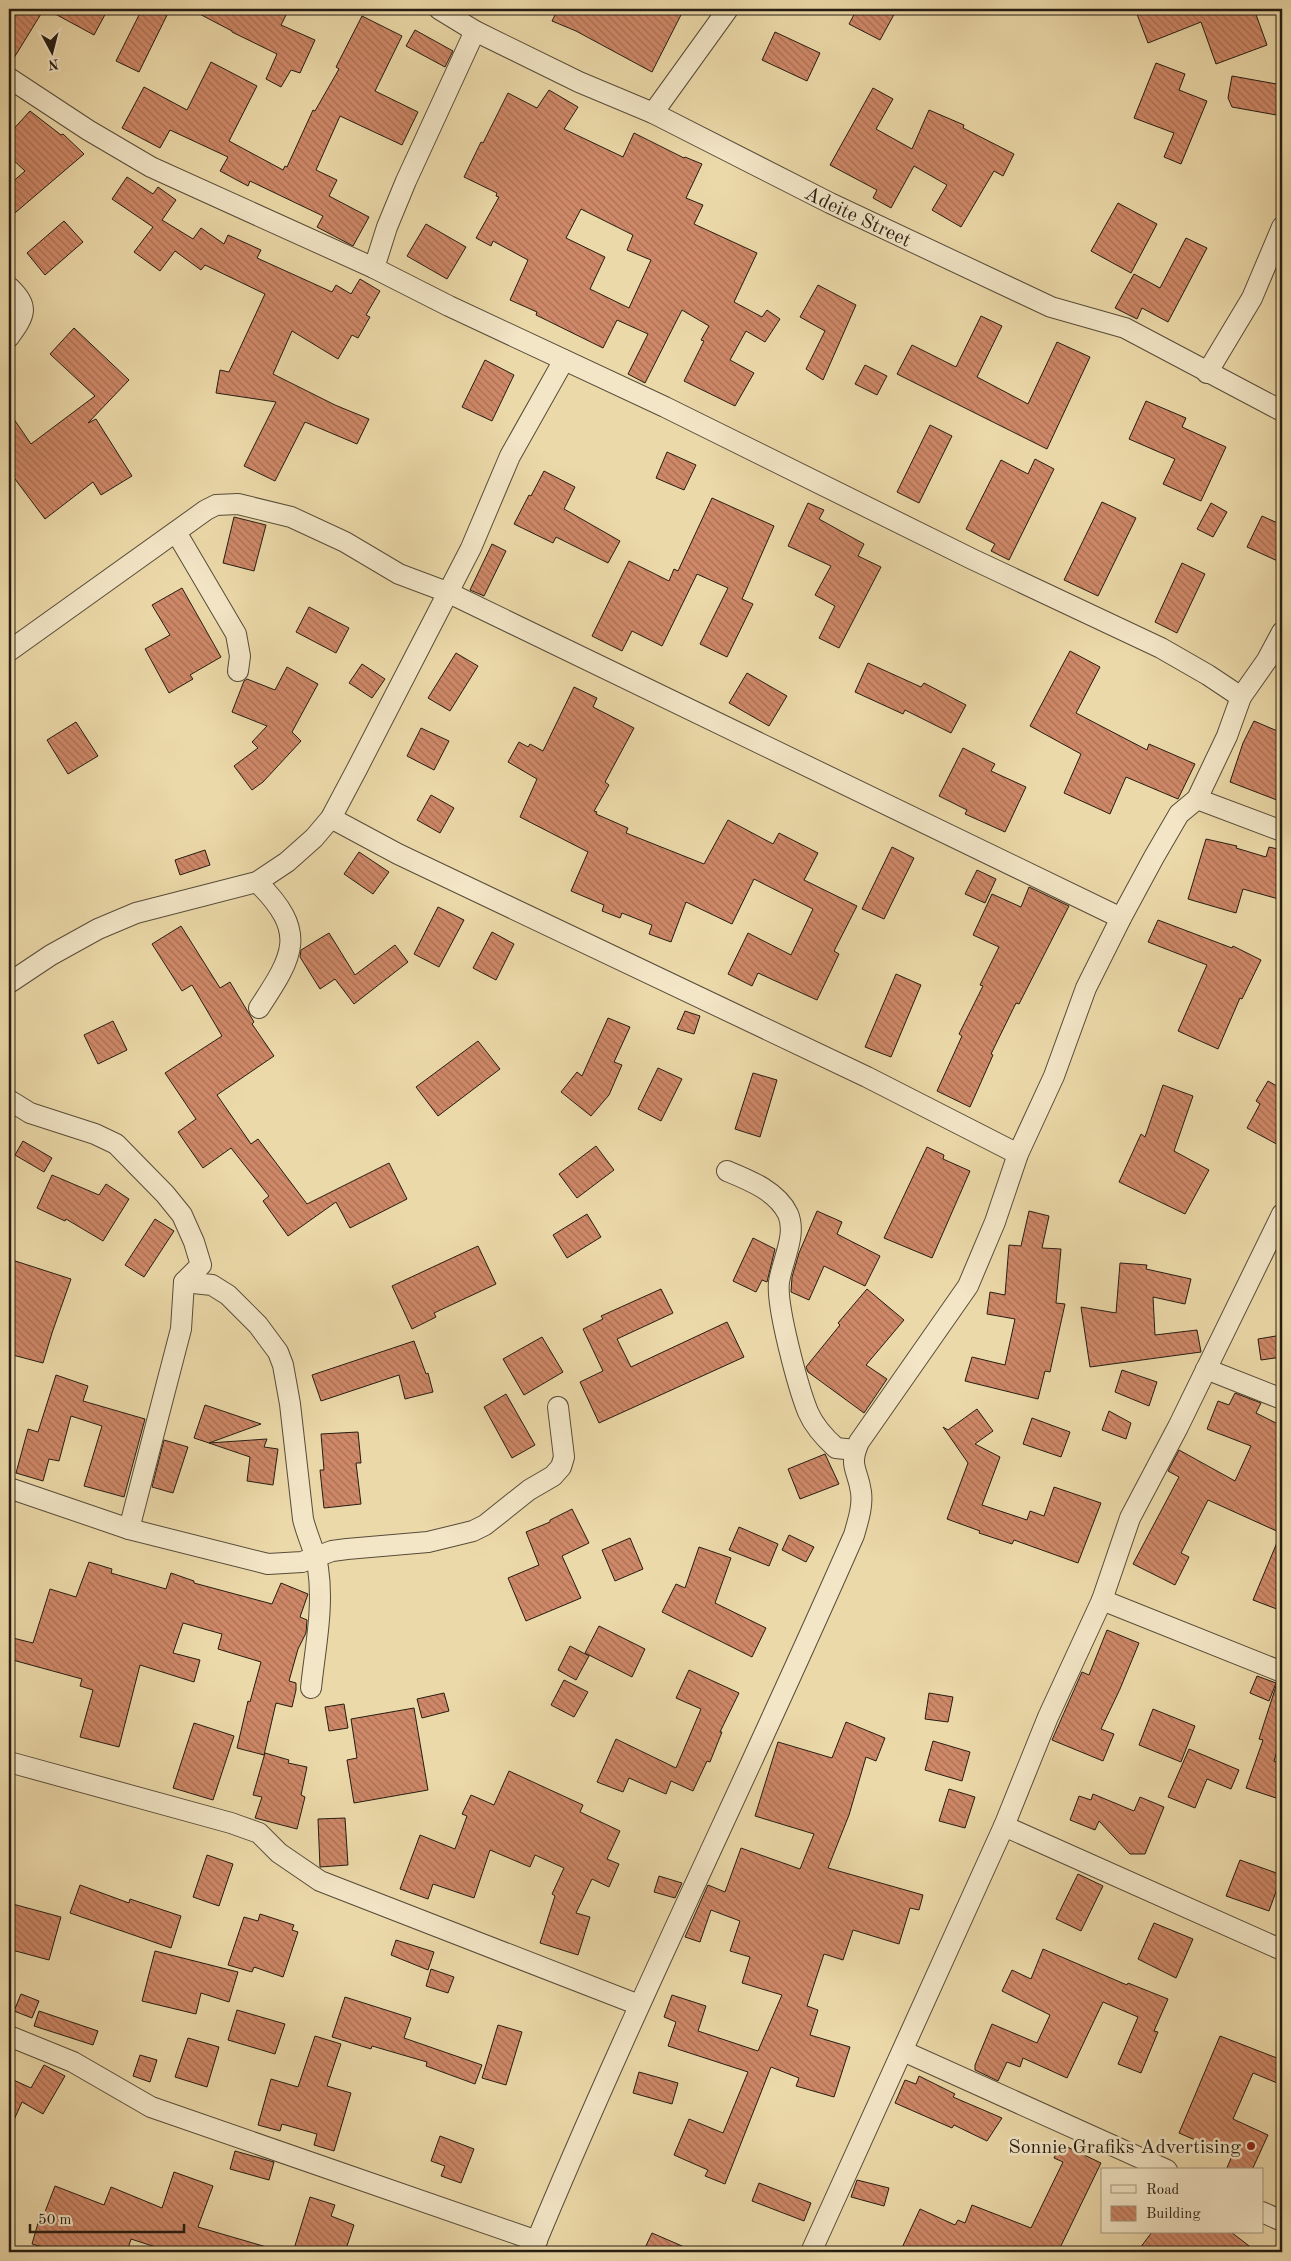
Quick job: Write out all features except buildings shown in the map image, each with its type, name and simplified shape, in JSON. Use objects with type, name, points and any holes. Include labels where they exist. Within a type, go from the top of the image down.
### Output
[{"type":"street","name":"Adeite Street","points":[[439,9],[475,31],[579,82],[653,113],[830,203],[1051,307],[1125,328],[1282,411]]},
{"type":"street","points":[[653,113],[728,9]]},
{"type":"street","points":[[374,268],[387,227],[406,181],[475,31]]},
{"type":"street","points":[[9,78],[88,130],[151,167],[374,268],[450,306],[665,407],[980,564],[1161,648],[1208,675],[1241,697]]},
{"type":"street","points":[[1207,373],[1252,298],[1282,228]]},
{"type":"street","points":[[9,287],[20,298],[23,306],[18,325],[9,337]]},
{"type":"street","points":[[9,983],[51,955],[98,929],[136,913],[257,882],[287,862],[314,838],[331,818],[482,524],[510,456],[564,360]]},
{"type":"street","points":[[9,651],[216,504],[238,504],[291,517],[345,542],[399,574],[447,592],[1120,918]]},
{"type":"street","points":[[176,532],[236,634],[240,656],[238,671]]},
{"type":"street","points":[[9,2036],[73,2062],[150,2107],[534,2247],[639,2005],[789,1684],[854,1535],[860,1513],[861,1492],[853,1466],[855,1450],[968,1286],[995,1222],[1018,1154],[1054,1076],[1086,988],[1120,918],[1179,814],[1197,799],[1227,736],[1241,697],[1267,660],[1282,632]]},
{"type":"street","points":[[1197,799],[1282,831]]},
{"type":"street","points":[[331,818],[398,854],[866,1077],[1018,1154]]},
{"type":"street","points":[[257,882],[272,896],[283,912],[290,927],[291,936],[285,965],[259,1008]]},
{"type":"street","points":[[9,1100],[30,1113],[102,1137],[116,1144],[132,1158],[182,1215],[201,1264],[184,1282],[180,1329],[129,1529]]},
{"type":"street","points":[[727,1171],[768,1192],[787,1212],[790,1232],[780,1281],[780,1304],[797,1376],[809,1413],[823,1435],[836,1448],[855,1450]]},
{"type":"street","points":[[811,2252],[1004,1826],[1048,1717],[1102,1600],[1130,1518],[1282,1214]]},
{"type":"street","points":[[184,1282],[212,1285],[228,1295],[258,1325],[278,1352],[283,1365],[290,1404],[303,1519],[307,1538],[316,1557],[319,1582],[318,1625],[311,1688]]},
{"type":"street","points":[[1206,1369],[1282,1399]]},
{"type":"street","points":[[9,1488],[129,1529],[268,1564],[289,1565],[347,1549],[445,1539],[473,1531],[485,1525],[530,1490],[553,1476],[561,1467],[564,1457],[558,1407]]},
{"type":"street","points":[[1102,1600],[1282,1672]]},
{"type":"street","points":[[9,1762],[231,1823],[259,1833],[279,1854],[320,1881],[639,2005]]},
{"type":"street","points":[[1004,1826],[1282,1950]]},
{"type":"street","points":[[903,2051],[1163,2168]]},
{"type":"street","points":[[1264,2213],[1282,2221]]},
{"type":"place","name":"Sonnie Grafiks Advertising","points":[[1251,2146]]}]
